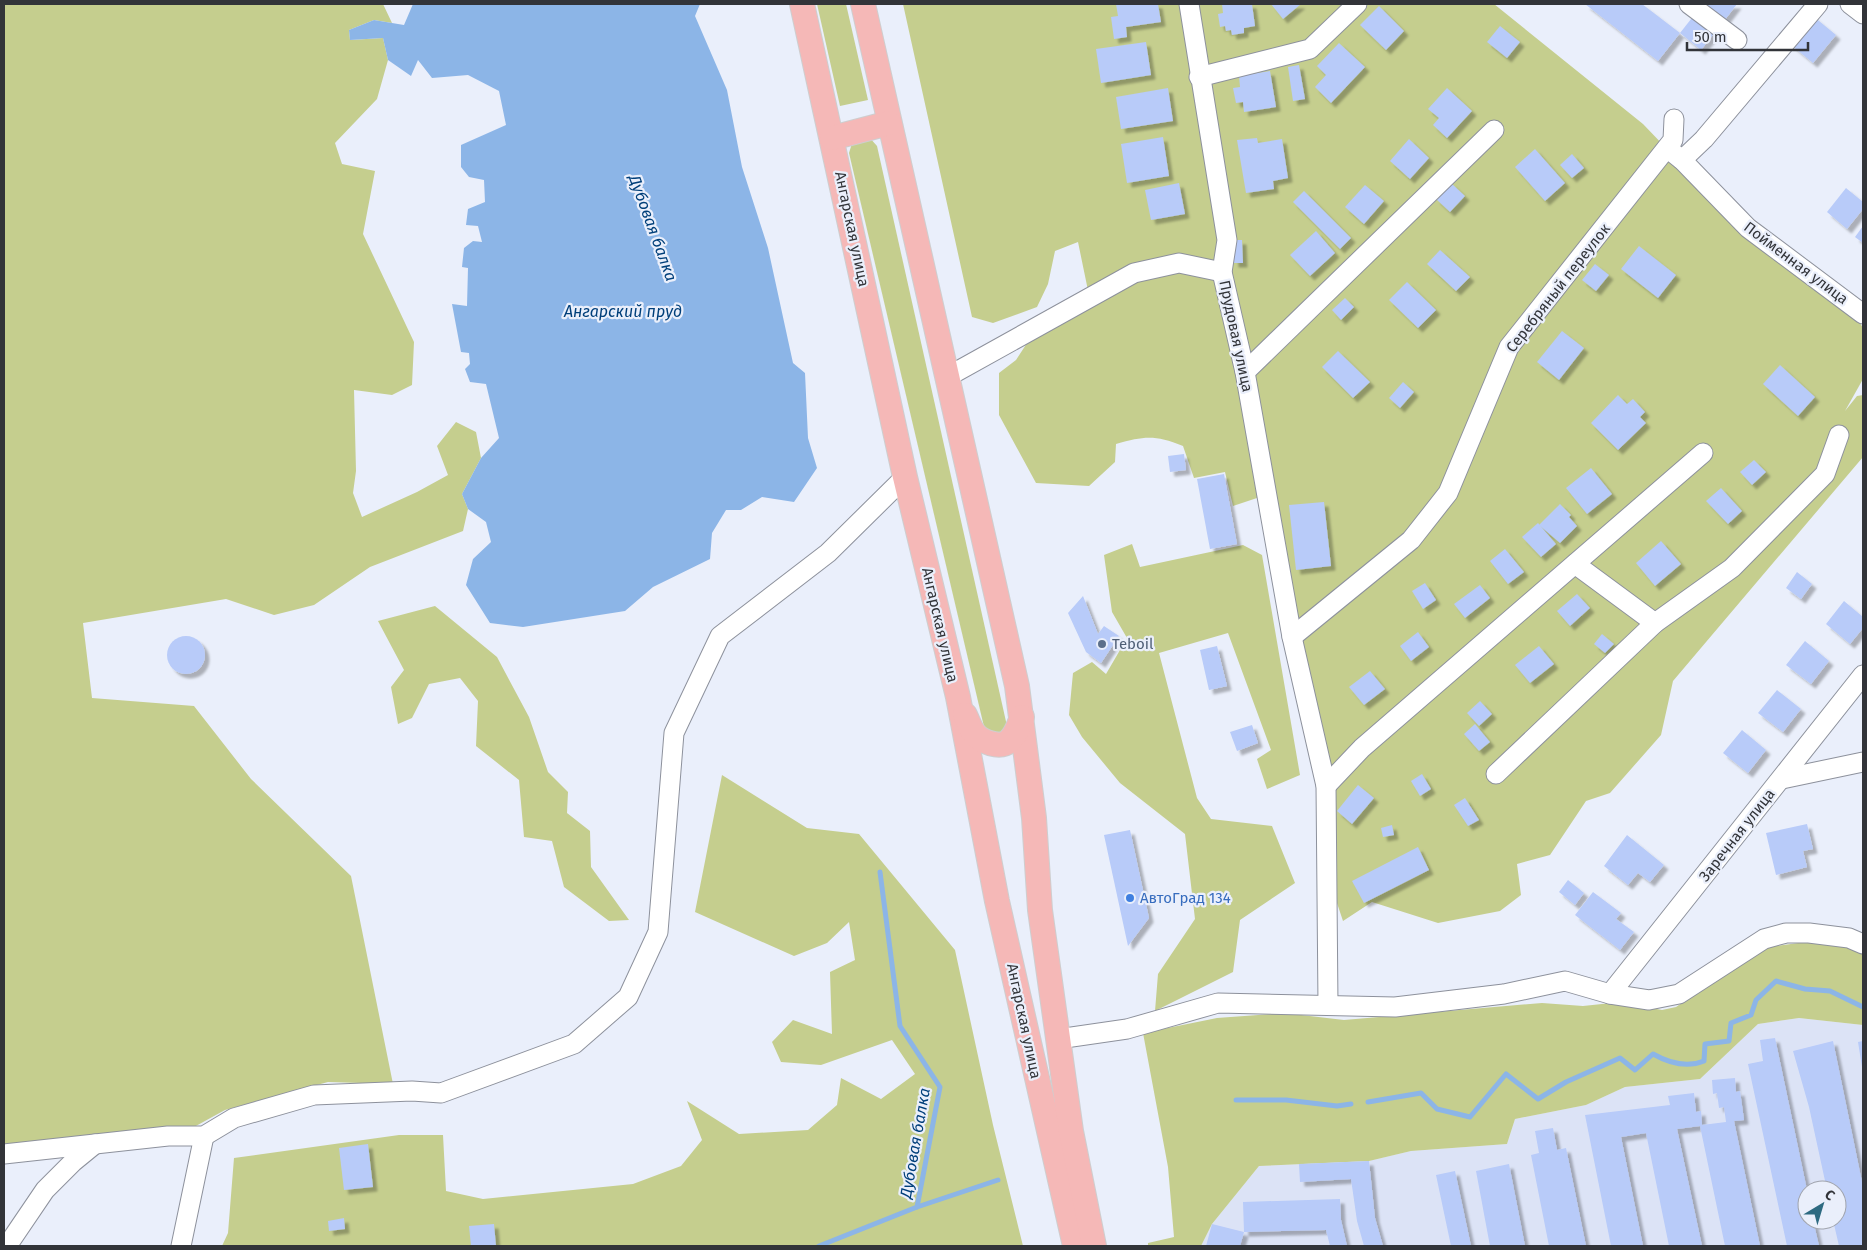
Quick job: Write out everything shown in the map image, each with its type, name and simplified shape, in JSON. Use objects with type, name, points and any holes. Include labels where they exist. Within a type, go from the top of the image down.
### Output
[{"type":"main road","name":"Ангарская улица","points":[[802,4],[905,477],[958,697],[997,901],[1075,1246]]},
{"type":"main road","name":"Ангарская улица","points":[[863,4],[888,123],[1010,652],[1022,717],[1034,818],[1040,910],[1071,1131],[1094,1246]]},
{"type":"main road","points":[[832,138],[888,123]]},
{"type":"main road","points":[[958,697],[974,733],[980,739],[994,744],[1001,745],[1008,742],[1015,734],[1022,717]]},
{"type":"street","name":"Прудовая улица","points":[[1189,4],[1199,77],[1227,240],[1222,272],[1245,372],[1292,637],[1326,786],[1328,1005]]},
{"type":"street","points":[[1199,77],[1310,49],[1357,4]]},
{"type":"street","points":[[1689,4],[1737,40]]},
{"type":"street","points":[[1682,160],[1704,139],[1818,4]]},
{"type":"street","points":[[1850,4],[1863,14]]},
{"type":"street","points":[[1667,148],[1673,140],[1674,119]]},
{"type":"street","points":[[1245,372],[1494,130]]},
{"type":"street","name":"Пойменная улица","points":[[1667,148],[1682,160],[1748,228],[1863,314]]},
{"type":"street","name":"Серебряный переулок","points":[[1292,637],[1411,540],[1448,493],[1509,347],[1667,148]]},
{"type":"street","points":[[947,377],[1134,273],[1179,263],[1222,272]]},
{"type":"street","points":[[1496,774],[1655,622],[1732,568],[1825,474],[1839,435]]},
{"type":"street","points":[[1326,786],[1362,748],[1703,453]]},
{"type":"street","points":[[4,1154],[168,1136],[204,1136],[234,1118],[314,1094],[412,1091],[441,1093],[574,1044],[628,997],[658,932],[674,733],[720,636],[828,553],[905,477]]},
{"type":"street","points":[[1575,564],[1655,622]]},
{"type":"street","name":"Заречная улица","points":[[1610,994],[1863,675]]},
{"type":"street","points":[[1782,779],[1863,762]]},
{"type":"street","points":[[1058,1038],[1127,1029],[1218,1004],[1395,1007],[1504,994],[1565,981],[1610,994],[1649,1000],[1679,994],[1764,939],[1786,933],[1850,938],[1863,944]]},
{"type":"street","points":[[181,1246],[204,1136]]},
{"type":"street","points":[[6,1246],[45,1190],[73,1162],[96,1144]]},
{"type":"shaded area","points":[[1799,1018],[1863,1025],[1863,1246],[1201,1246],[1212,1224],[1259,1166],[1368,1161],[1411,1151],[1507,1144],[1515,1119],[1586,1105],[1625,1087],[1700,1079],[1758,1024]]},
{"type":"green space","points":[[4,4],[383,4],[392,23],[374,20],[349,30],[350,40],[383,38],[388,60],[377,99],[335,143],[342,164],[375,171],[363,234],[414,342],[412,385],[392,395],[354,390],[356,471],[353,493],[362,517],[417,492],[448,475],[437,446],[456,422],[476,432],[481,458],[462,494],[468,509],[463,531],[370,567],[314,605],[274,615],[226,599],[83,623],[92,698],[194,706],[251,779],[351,876],[393,1084],[328,1082],[225,1110],[174,1138],[4,1150]]},
{"type":"green space","points":[[817,4],[846,4],[868,100],[840,106]]},
{"type":"green space","points":[[903,4],[1494,4],[1643,124],[1763,249],[1857,318],[1863,328],[1863,379],[1845,411],[1857,396],[1863,395],[1863,457],[1673,681],[1661,735],[1610,793],[1586,801],[1550,855],[1517,864],[1521,895],[1500,911],[1438,923],[1372,902],[1343,921],[1318,846],[1319,793],[1260,497],[1233,506],[1225,472],[1194,478],[1183,446],[1157,438],[1135,439],[1116,444],[1115,462],[1089,486],[1036,483],[999,415],[999,373],[1016,360],[1029,340],[1091,305],[1078,242],[1055,251],[1048,284],[1037,307],[993,323],[972,317]]},
{"type":"green space","points":[[869,137],[877,146],[1007,726],[1004,737],[985,731],[849,153],[853,140]]},
{"type":"green space","points":[[1132,544],[1140,567],[1243,545],[1262,555],[1300,775],[1267,789],[1257,759],[1271,750],[1228,633],[1159,653],[1197,798],[1211,819],[1272,826],[1295,883],[1240,920],[1233,972],[1155,1011],[1158,974],[1195,919],[1185,834],[1120,783],[1082,737],[1069,715],[1073,673],[1092,662],[1106,674],[1127,638],[1112,612],[1104,555]]},
{"type":"green space","points":[[435,606],[497,657],[529,717],[548,772],[568,792],[567,813],[590,831],[591,867],[629,920],[609,921],[564,887],[552,841],[524,837],[519,780],[476,746],[478,701],[460,678],[429,684],[412,718],[398,724],[391,687],[404,670],[378,621]]},
{"type":"green space","points":[[722,775],[807,828],[859,834],[955,950],[993,1125],[1023,1246],[222,1246],[228,1233],[234,1158],[399,1135],[443,1135],[446,1191],[483,1199],[633,1184],[681,1166],[702,1140],[687,1101],[739,1134],[808,1130],[837,1105],[841,1078],[881,1099],[915,1074],[892,1040],[821,1065],[781,1062],[772,1042],[793,1020],[832,1034],[830,972],[855,960],[849,922],[827,943],[794,956],[695,912]]},
{"type":"green space","points":[[1813,941],[1863,950],[1863,1025],[1799,1018],[1758,1024],[1700,1079],[1625,1087],[1586,1105],[1515,1119],[1507,1144],[1411,1151],[1369,1161],[1259,1166],[1212,1224],[1201,1246],[1148,1246],[1148,1243],[1174,1237],[1168,1167],[1143,1033],[1217,1018],[1284,1013],[1344,1020],[1542,1003],[1583,1006],[1621,1002],[1662,1010],[1676,1007],[1761,948]]},
{"type":"water","name":"Ангарский пруд","points":[[413,4],[700,4],[695,16],[727,90],[742,167],[768,248],[793,363],[805,373],[808,438],[817,468],[794,502],[762,497],[741,510],[726,510],[712,533],[710,559],[653,587],[625,611],[523,627],[490,623],[466,585],[473,559],[491,542],[486,522],[468,509],[462,494],[481,458],[499,438],[486,384],[470,382],[465,369],[470,364],[469,353],[461,352],[452,304],[467,306],[468,268],[462,267],[464,248],[473,241],[482,242],[478,226],[466,225],[468,209],[485,202],[484,180],[469,177],[461,167],[461,145],[506,125],[499,91],[468,75],[432,78],[418,60],[411,76],[388,60],[383,38],[350,40],[349,30],[374,20],[404,25]]},
{"type":"building","points":[[1116,4],[1158,4],[1161,22],[1126,27],[1127,37],[1114,39],[1111,17],[1118,16]]},
{"type":"building","points":[[1222,4],[1252,4],[1255,26],[1244,28],[1244,33],[1232,35],[1231,30],[1226,31],[1225,26],[1220,27],[1218,14],[1223,13]]},
{"type":"building","points":[[1271,4],[1301,4],[1283,19]]},
{"type":"building","points":[[1585,4],[1642,4],[1680,33],[1658,61]]},
{"type":"building","points":[[1702,4],[1737,4],[1724,21]]},
{"type":"building","points":[[1379,6],[1404,31],[1386,50],[1360,25]]},
{"type":"building","points":[[1695,14],[1716,31],[1701,50],[1680,33]]},
{"type":"building","points":[[1813,16],[1836,35],[1813,63],[1790,44]]},
{"type":"building","points":[[1500,26],[1520,42],[1507,58],[1487,42]]},
{"type":"building","points":[[1146,42],[1151,75],[1101,83],[1096,49]]},
{"type":"building","points":[[1339,43],[1365,67],[1331,103],[1315,87],[1326,75],[1317,66]]},
{"type":"building","points":[[1299,65],[1305,99],[1293,101],[1288,67]]},
{"type":"building","points":[[1270,71],[1276,107],[1244,112],[1243,102],[1236,103],[1233,88],[1240,87],[1239,76]]},
{"type":"building","points":[[1168,88],[1173,121],[1121,129],[1116,97]]},
{"type":"building","points":[[1447,88],[1472,111],[1447,138],[1433,125],[1439,118],[1428,109]]},
{"type":"building","points":[[1163,137],[1169,176],[1127,183],[1121,144]]},
{"type":"building","points":[[1257,138],[1258,143],[1282,139],[1288,178],[1273,181],[1274,189],[1246,193],[1237,140]]},
{"type":"building","points":[[1409,139],[1429,158],[1410,179],[1390,161]]},
{"type":"building","points":[[1535,149],[1565,183],[1545,201],[1515,167]]},
{"type":"building","points":[[1572,154],[1584,168],[1572,178],[1560,165]]},
{"type":"building","points":[[1179,183],[1185,214],[1151,220],[1145,190]]},
{"type":"building","points":[[1451,183],[1465,196],[1450,212],[1436,199]]},
{"type":"building","points":[[1365,185],[1384,201],[1364,224],[1345,207]]},
{"type":"building","points":[[1846,188],[1863,202],[1863,209],[1847,229],[1827,212]]},
{"type":"building","points":[[1304,191],[1351,238],[1340,249],[1293,202]]},
{"type":"building","points":[[1863,226],[1863,243],[1855,237]]},
{"type":"building","points":[[1316,231],[1335,253],[1310,276],[1290,255]]},
{"type":"building","points":[[1233,240],[1242,240],[1243,263],[1234,263]]},
{"type":"building","points":[[1639,246],[1676,275],[1658,298],[1621,269]]},
{"type":"building","points":[[1440,250],[1470,277],[1456,291],[1427,264]]},
{"type":"building","points":[[1595,264],[1609,275],[1596,291],[1582,280]]},
{"type":"building","points":[[1407,282],[1436,310],[1418,328],[1389,300]]},
{"type":"building","points":[[1345,298],[1354,307],[1341,320],[1332,310]]},
{"type":"building","points":[[1562,331],[1584,348],[1559,380],[1537,362]]},
{"type":"building","points":[[1338,351],[1370,382],[1353,398],[1322,367]]},
{"type":"building","points":[[1780,365],[1815,397],[1798,416],[1763,384]]},
{"type":"building","points":[[1403,382],[1414,392],[1400,408],[1389,398]]},
{"type":"building","points":[[1618,395],[1627,404],[1633,399],[1645,412],[1640,417],[1646,423],[1618,450],[1591,423]]},
{"type":"building","points":[[1184,454],[1186,470],[1170,472],[1168,456]]},
{"type":"building","points":[[1754,460],[1766,472],[1752,485],[1740,472]]},
{"type":"building","points":[[1591,468],[1612,494],[1587,514],[1566,488]]},
{"type":"building","points":[[1224,474],[1237,544],[1210,549],[1197,479]]},
{"type":"building","points":[[1721,488],[1742,511],[1728,524],[1706,501]]},
{"type":"building","points":[[1324,502],[1331,566],[1296,570],[1289,505]]},
{"type":"building","points":[[1560,504],[1571,515],[1569,517],[1577,526],[1560,543],[1539,525]]},
{"type":"building","points":[[1538,523],[1556,544],[1541,557],[1522,537]]},
{"type":"building","points":[[1661,541],[1681,564],[1655,586],[1636,563]]},
{"type":"building","points":[[1505,549],[1524,572],[1508,584],[1490,561]]},
{"type":"building","points":[[1797,572],[1812,584],[1801,599],[1786,588]]},
{"type":"building","points":[[1425,583],[1436,600],[1423,609],[1412,591]]},
{"type":"building","points":[[1480,585],[1490,598],[1465,618],[1454,604]]},
{"type":"building","points":[[1577,594],[1590,608],[1570,626],[1557,611]]},
{"type":"building","points":[[1083,596],[1098,634],[1104,626],[1119,636],[1101,663],[1086,652],[1068,613]]},
{"type":"building","points":[[1844,601],[1863,617],[1863,628],[1850,644],[1826,624]]},
{"type":"building","points":[[1418,632],[1429,647],[1411,661],[1400,646]]},
{"type":"building","points":[[1602,634],[1614,644],[1605,653],[1594,644]]},
{"type":"building","points":[[186,636],[199,642],[205,655],[199,668],[186,674],[173,668],[167,655],[173,642]]},
{"type":"building","points":[[1805,641],[1829,661],[1811,684],[1786,665]]},
{"type":"building","points":[[1217,646],[1227,686],[1209,690],[1200,650]]},
{"type":"building","points":[[1539,646],[1554,664],[1530,683],[1515,665]]},
{"type":"building","points":[[1370,671],[1385,689],[1364,705],[1349,687]]},
{"type":"building","points":[[1777,690],[1801,709],[1783,732],[1758,713]]},
{"type":"building","points":[[1480,701],[1492,714],[1479,726],[1467,713]]},
{"type":"building","points":[[1475,724],[1490,742],[1479,751],[1464,734]]},
{"type":"building","points":[[1252,725],[1258,743],[1237,751],[1230,732]]},
{"type":"building","points":[[1742,730],[1766,750],[1748,773],[1723,753]]},
{"type":"building","points":[[1422,774],[1431,789],[1420,796],[1411,781]]},
{"type":"building","points":[[1358,785],[1374,798],[1352,824],[1337,811]]},
{"type":"building","points":[[1465,798],[1479,820],[1468,826],[1454,805]]},
{"type":"building","points":[[1807,824],[1813,849],[1803,851],[1807,867],[1776,875],[1766,833]]},
{"type":"building","points":[[1392,825],[1394,835],[1383,837],[1381,828]]},
{"type":"building","points":[[1130,830],[1149,918],[1128,946],[1104,835]]},
{"type":"building","points":[[1627,835],[1664,865],[1650,882],[1638,873],[1628,885],[1604,866]]},
{"type":"building","points":[[1418,847],[1429,870],[1364,903],[1352,881]]},
{"type":"building","points":[[1568,880],[1584,893],[1575,905],[1559,892]]},
{"type":"building","points":[[1593,892],[1621,913],[1616,919],[1634,932],[1620,950],[1575,915]]},
{"type":"building","points":[[1775,1038],[1805,1180],[1797,1180],[1797,1230],[1815,1230],[1819,1246],[1787,1246],[1748,1064],[1763,1061],[1760,1040]]},
{"type":"building","points":[[1833,1041],[1863,1187],[1863,1246],[1839,1246],[1835,1230],[1847,1230],[1847,1180],[1825,1180],[1809,1107],[1793,1051]]},
{"type":"building","points":[[1863,1041],[1863,1067],[1862,1067],[1858,1042]]},
{"type":"building","points":[[1735,1078],[1736,1092],[1740,1091],[1744,1120],[1734,1121],[1760,1246],[1725,1246],[1700,1126],[1677,1129],[1702,1246],[1669,1246],[1646,1133],[1621,1137],[1643,1246],[1611,1246],[1585,1115],[1670,1105],[1668,1096],[1694,1093],[1696,1112],[1701,1111],[1702,1125],[1726,1122],[1724,1107],[1719,1108],[1717,1093],[1713,1094],[1712,1080]]},
{"type":"building","points":[[1553,1128],[1557,1150],[1566,1148],[1586,1246],[1549,1246],[1531,1155],[1539,1153],[1535,1131]]},
{"type":"building","points":[[368,1144],[373,1187],[344,1190],[339,1148]]},
{"type":"building","points":[[1369,1161],[1375,1218],[1383,1246],[1364,1246],[1357,1221],[1351,1179],[1300,1182],[1299,1164]]},
{"type":"building","points":[[1509,1164],[1525,1246],[1490,1246],[1476,1171]]},
{"type":"building","points":[[1455,1171],[1471,1246],[1451,1246],[1436,1175]]},
{"type":"building","points":[[1340,1199],[1341,1220],[1347,1246],[1330,1246],[1326,1230],[1244,1232],[1243,1202]]},
{"type":"building","points":[[344,1218],[345,1229],[329,1231],[328,1221]]},
{"type":"building","points":[[494,1224],[496,1246],[471,1246],[469,1226]]},
{"type":"building","points":[[1212,1224],[1244,1232],[1240,1246],[1206,1246]]},
{"type":"waterway","name":"Дубовая балка","points":[[819,1246],[917,1207],[940,1087],[900,1026],[880,872]]},
{"type":"waterway","points":[[1368,1102],[1421,1093],[1437,1109],[1470,1117],[1506,1074],[1538,1099],[1566,1082],[1620,1058],[1635,1070],[1653,1054],[1678,1064],[1698,1063],[1704,1061],[1705,1044],[1729,1041],[1731,1023],[1751,1015],[1756,1000],[1776,981],[1805,989],[1830,991],[1863,1007]]},
{"type":"waterway","points":[[1236,1100],[1286,1100],[1337,1106],[1351,1104]]},
{"type":"waterway","points":[[917,1207],[998,1180]]},
{"type":"place","name":"Teboil","points":[[1102,644]]},
{"type":"place","name":"АвтоГрад 134","points":[[1130,898]]}]
